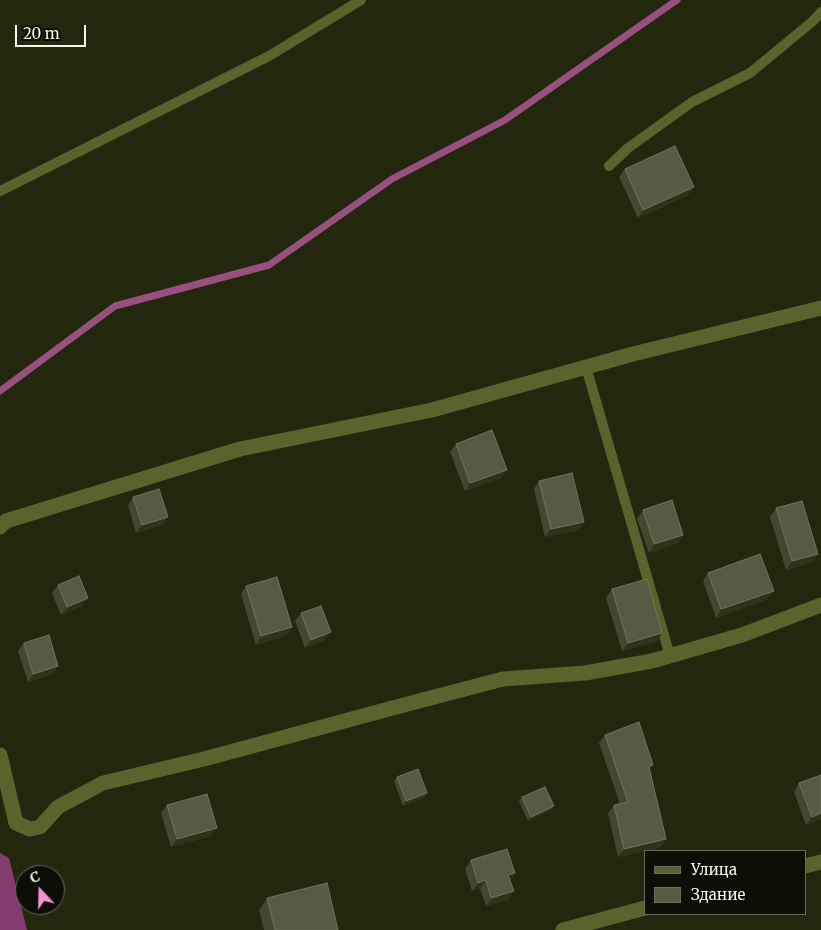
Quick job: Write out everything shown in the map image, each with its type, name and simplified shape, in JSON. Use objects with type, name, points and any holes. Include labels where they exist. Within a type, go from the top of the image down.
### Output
[{"type":"street","points":[[0,526],[6,521],[240,449],[432,410],[633,354],[821,308]]},
{"type":"street","points":[[0,755],[16,822],[30,829],[40,827],[58,807],[103,783],[204,759],[503,679],[584,673],[652,661],[742,635],[821,605]]},
{"type":"street","points":[[806,866],[821,862]]},
{"type":"street","points":[[563,930],[644,908]]},
{"type":"lane","points":[[0,191],[269,56],[361,0]]},
{"type":"lane","points":[[609,166],[628,148],[692,102],[750,74],[813,21],[821,12]]},
{"type":"lane","points":[[586,367],[670,656]]},
{"type":"shaded area","points":[[0,853],[9,858],[15,882],[15,915],[23,915],[27,930],[0,930]]},
{"type":"building","points":[[675,146],[694,187],[643,210],[625,169]]},
{"type":"building","points":[[492,430],[507,470],[470,483],[456,444]]},
{"type":"building","points":[[572,473],[584,522],[551,529],[539,481]]},
{"type":"building","points":[[159,489],[168,517],[142,525],[133,497]]},
{"type":"building","points":[[672,500],[683,535],[654,544],[643,510]]},
{"type":"building","points":[[802,501],[818,554],[792,561],[776,508]]},
{"type":"building","points":[[760,554],[774,591],[721,609],[708,573]]},
{"type":"building","points":[[79,576],[88,598],[67,607],[58,585]]},
{"type":"building","points":[[277,577],[292,627],[261,636],[246,586]]},
{"type":"building","points":[[647,579],[662,633],[628,643],[612,589]]},
{"type":"building","points":[[321,606],[331,632],[311,640],[301,613]]},
{"type":"building","points":[[49,635],[58,666],[33,674],[24,643]]},
{"type":"building","points":[[639,722],[653,765],[649,767],[666,839],[624,849],[614,805],[628,802],[605,735]]},
{"type":"building","points":[[418,769],[427,793],[406,801],[397,777]]},
{"type":"building","points":[[821,775],[821,813],[812,817],[799,783]]},
{"type":"building","points":[[545,787],[554,806],[531,817],[522,797]]},
{"type":"building","points":[[207,794],[217,828],[177,839],[167,805]]},
{"type":"building","points":[[507,849],[515,873],[508,875],[514,891],[491,898],[486,880],[478,883],[471,860]]},
{"type":"building","points":[[327,883],[338,930],[275,930],[267,898]]},
{"type":"waterway","points":[[0,391],[115,306],[269,265],[392,179],[505,120],[677,0]]}]
